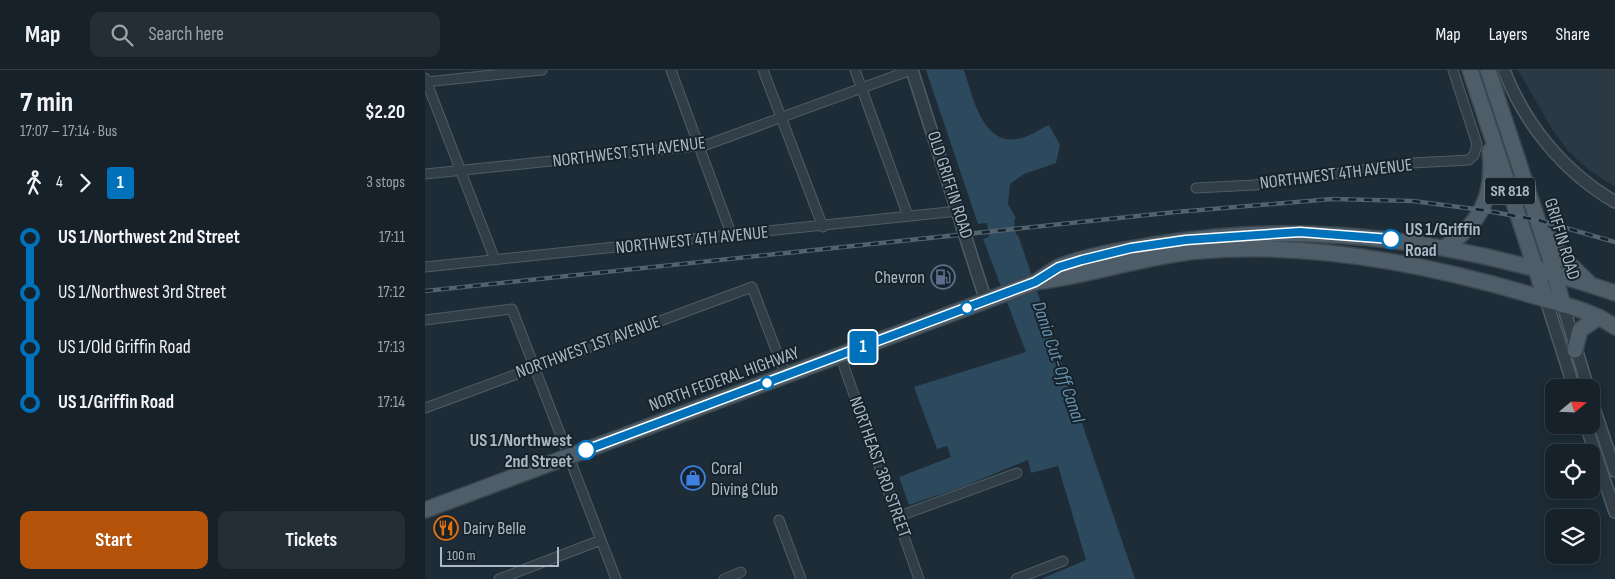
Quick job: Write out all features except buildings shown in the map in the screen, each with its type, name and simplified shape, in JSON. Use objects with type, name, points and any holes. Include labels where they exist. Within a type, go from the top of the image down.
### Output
[{"type":"main road","name":"GRIFFIN ROAD","points":[[1470,70],[1546,300]]},
{"type":"main road","name":"GRIFFIN ROAD","points":[[1488,70],[1563,305]]},
{"type":"main road","points":[[1444,248],[1470,228],[1482,210],[1487,197],[1492,168],[1485,112]]},
{"type":"main road","points":[[1537,220],[1565,260],[1591,285]]},
{"type":"main road","name":"NORTH FEDERAL HIGHWAY","points":[[425,510],[1035,282],[1059,267],[1131,248],[1186,240],[1254,234],[1329,234],[1391,239],[1444,248],[1536,270],[1615,293]]},
{"type":"main road","name":"NORTH FEDERAL HIGHWAY","points":[[1035,282],[1064,278],[1113,265],[1168,255],[1251,249],[1330,255],[1417,267],[1504,287],[1563,305],[1608,322]]},
{"type":"main road","points":[[1575,350],[1580,330],[1608,322]]},
{"type":"street","points":[[495,260],[426,81],[542,70]]},
{"type":"street","points":[[671,70],[732,236]]},
{"type":"street","points":[[763,70],[823,227]]},
{"type":"street","points":[[855,70],[908,216]]},
{"type":"street","name":"NORTHWEST 5TH AVENUE","points":[[425,174],[712,143],[912,70]]},
{"type":"street","name":"OLD GRIFFIN ROAD","points":[[912,70],[958,211],[993,298]]},
{"type":"street","name":"NORTHWEST 4TH AVENUE","points":[[1196,188],[1254,185],[1412,163],[1463,161],[1474,155],[1477,150],[1477,139],[1453,70]]},
{"type":"street","points":[[1504,70],[1525,113],[1545,142],[1583,180],[1615,202]]},
{"type":"street","name":"NORTHWEST 4TH AVENUE","points":[[425,267],[823,227],[958,211]]},
{"type":"street","points":[[1251,249],[1254,234]]},
{"type":"street","name":"NORTHWEST 1ST AVENUE","points":[[425,408],[752,287],[786,376]]},
{"type":"street","points":[[1546,300],[1571,379]]},
{"type":"street","points":[[1563,305],[1584,379]]},
{"type":"street","points":[[425,320],[512,309],[567,457],[616,579]]},
{"type":"street","name":"NORTHEAST 3RD STREET","points":[[840,355],[919,579]]},
{"type":"street","points":[[1600,426],[1615,470]]},
{"type":"street","points":[[1589,434],[1615,512]]},
{"type":"street","points":[[897,517],[1017,473]]},
{"type":"street","points":[[779,520],[801,579]]},
{"type":"street","points":[[499,579],[601,540]]},
{"type":"street","points":[[1016,579],[1063,561]]},
{"type":"street","points":[[724,579],[741,572]]},
{"type":"shaded area","points":[[1518,70],[1615,70],[1615,187],[1588,169],[1569,152],[1552,129]]},
{"type":"water","name":"Dania Cut-Off Canal","points":[[926,70],[964,70],[980,116],[995,134],[1005,139],[1017,139],[1049,125],[1060,145],[1056,163],[1024,174],[1010,184],[1008,204],[1016,218],[1014,220],[1016,235],[1018,235],[1135,579],[1041,579],[1086,560],[1058,466],[1031,473],[1028,460],[962,487],[909,505],[899,477],[951,457],[947,446],[937,449],[914,387],[1026,352],[983,239],[989,237],[987,223],[978,224]]},
{"type":"railway","points":[[425,291],[1176,212],[1332,199],[1413,201],[1482,210],[1538,220],[1615,242]]},
{"type":"bus line","name":"1","points":[[586,450],[1035,282],[1059,267],[1082,260],[1131,248],[1186,240],[1279,232],[1391,239]]},
{"type":"place","name":"US 1/Griffin Road","points":[[1391,239]]},
{"type":"place","name":"Chevron","points":[[943,277]]},
{"type":"place","name":"US 1/Northwest 2nd Street","points":[[586,450]]},
{"type":"place","name":"Coral Diving Club","points":[[693,478]]},
{"type":"place","name":"Dairy Belle","points":[[446,528]]}]
